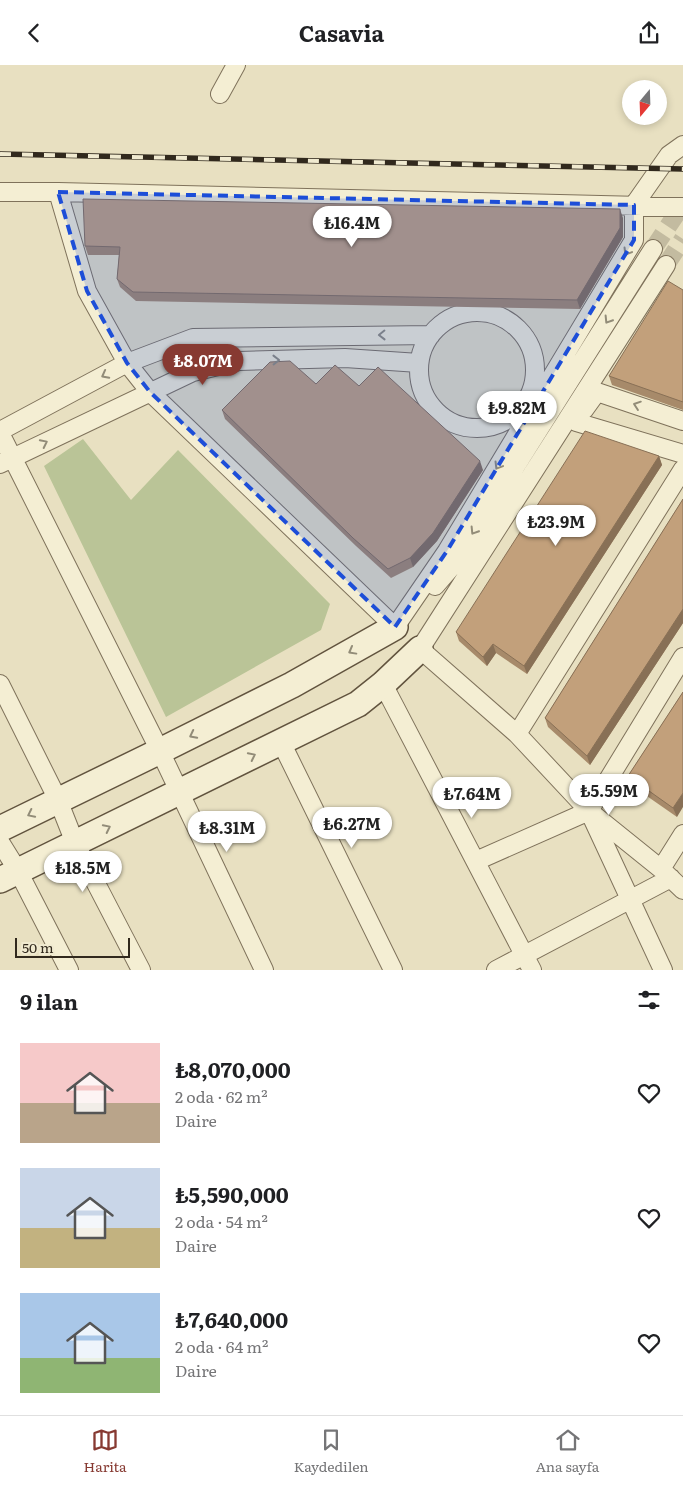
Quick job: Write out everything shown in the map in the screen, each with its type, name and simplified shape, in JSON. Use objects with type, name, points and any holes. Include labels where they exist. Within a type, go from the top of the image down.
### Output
[{"type":"main road","points":[[0,829],[292,685],[395,627]]},
{"type":"main road","points":[[9,876],[358,704],[420,649]]},
{"type":"street","points":[[220,94],[236,65]]},
{"type":"street","points":[[395,627],[447,551],[634,240],[634,205],[669,155],[683,145]]},
{"type":"street","points":[[0,192],[683,207]]},
{"type":"street","points":[[58,192],[87,291],[127,363],[150,392],[395,627]]},
{"type":"street","points":[[395,627],[419,604],[454,564],[653,249]]},
{"type":"street","points":[[420,649],[666,265]]},
{"type":"street","points":[[483,312],[502,317],[518,329],[530,345],[535,363],[534,383],[527,401],[514,416],[496,425],[477,429],[458,425],[440,415],[427,401],[420,382],[419,363],[423,348],[431,335],[445,321],[463,314],[483,312]]},
{"type":"street","points":[[264,970],[160,751],[6,461],[0,432],[127,363],[193,338],[431,335]]},
{"type":"street","points":[[6,461],[193,372],[239,361],[345,358],[419,363]]},
{"type":"street","points":[[420,649],[448,621],[597,392],[683,421]]},
{"type":"street","points":[[576,422],[683,453]]},
{"type":"street","points":[[517,733],[683,469]]},
{"type":"street","points":[[420,649],[517,733],[589,811],[672,879]]},
{"type":"street","points":[[476,861],[589,811],[683,657]]},
{"type":"street","points":[[0,684],[58,800],[75,843],[141,970]]},
{"type":"street","points":[[382,684],[528,963]]},
{"type":"street","points":[[281,742],[393,970]]},
{"type":"street","points":[[589,811],[663,970]]},
{"type":"street","points":[[496,970],[528,963],[630,900],[672,879],[683,834]]},
{"type":"street","points":[[0,842],[9,876],[69,970]]},
{"type":"highlighted area","points":[[58,192],[634,205],[634,240],[447,551],[395,627],[150,392],[127,363],[87,291]]},
{"type":"green space","points":[[83,439],[131,500],[178,450],[330,604],[321,630],[166,717],[44,466]]},
{"type":"building","points":[[83,199],[620,209],[620,228],[577,300],[133,292],[117,279],[120,247],[85,246]]},
{"type":"building","points":[[668,281],[683,290],[683,402],[609,376]]},
{"type":"building","points":[[290,361],[316,384],[335,365],[359,386],[378,367],[480,461],[433,533],[410,558],[388,569],[353,538],[222,410],[270,362]]},
{"type":"building","points":[[585,431],[659,456],[524,666],[493,644],[483,657],[456,632]]},
{"type":"building","points":[[683,499],[683,609],[587,756],[545,718]]},
{"type":"building","points":[[683,692],[683,793],[673,808],[628,776]]},
{"type":"tunnel","points":[[653,249],[683,204]]},
{"type":"tunnel","points":[[666,265],[683,239]]},
{"type":"railway","points":[[0,154],[683,169]]}]
